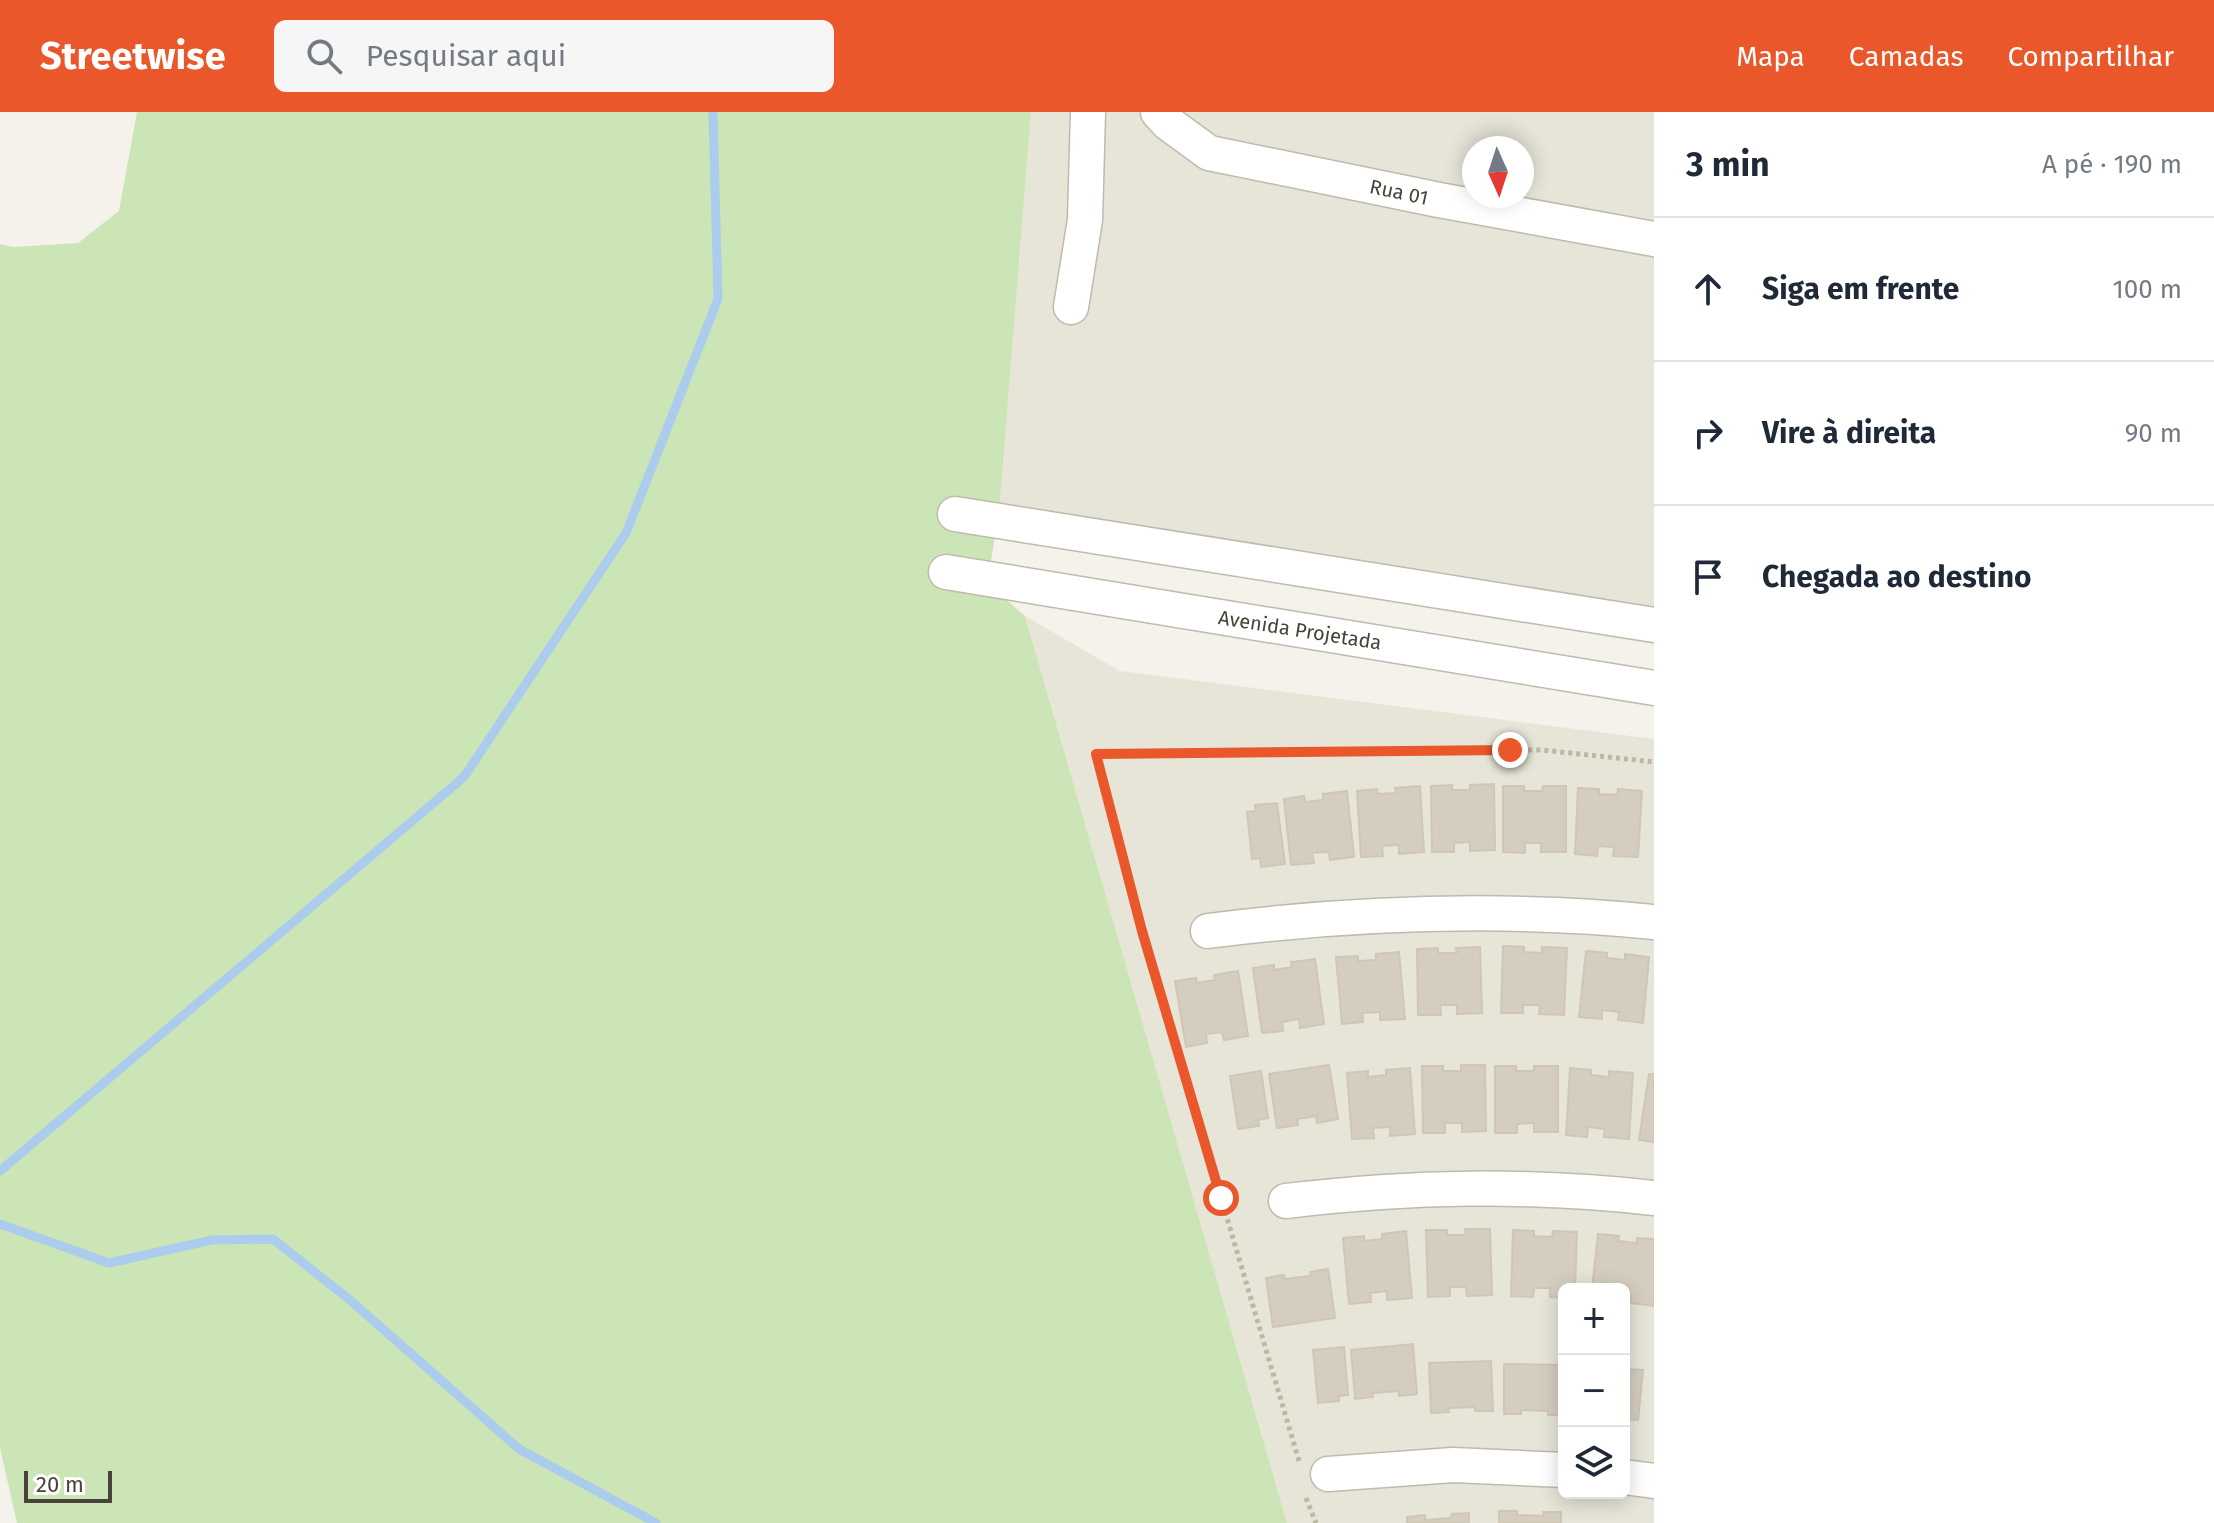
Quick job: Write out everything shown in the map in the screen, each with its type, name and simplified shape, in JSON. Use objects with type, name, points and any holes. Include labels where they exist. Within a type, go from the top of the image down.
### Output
[{"type":"street","points":[[1071,307],[1085,220],[1088,112]]},
{"type":"street","name":"Rua 01","points":[[1158,112],[1209,153],[1439,200],[1652,237]]},
{"type":"street","points":[[955,514],[1654,625]]},
{"type":"street","name":"Avenida Projetada","points":[[946,572],[1654,688]]},
{"type":"street","points":[[1208,931],[1285,921],[1440,912],[1518,912],[1654,922]]},
{"type":"street","points":[[1286,1201],[1360,1192],[1450,1187],[1586,1191],[1654,1198]]},
{"type":"street","points":[[1311,1477],[1453,1465],[1558,1470]]},
{"type":"street","points":[[1630,1478],[1654,1481]]},
{"type":"path","points":[[1316,1523],[1311,1477],[1142,931],[1096,754],[1542,750],[1654,762]]},
{"type":"shaded area","points":[[1031,112],[1654,112],[1654,606],[999,514]]},
{"type":"shaded area","points":[[1025,616],[1120,671],[1654,739],[1654,1523],[1287,1523]]},
{"type":"green space","points":[[137,112],[1031,112],[999,514],[989,572],[1003,597],[1025,616],[1287,1523],[17,1523],[0,1448],[0,244],[14,247],[78,243],[119,211]]},
{"type":"building","points":[[1494,784],[1495,850],[1470,851],[1470,842],[1454,843],[1454,852],[1432,852],[1431,786],[1452,785],[1452,790],[1470,790],[1470,785]]},
{"type":"building","points":[[1420,786],[1424,852],[1399,854],[1399,845],[1382,846],[1383,856],[1361,857],[1357,791],[1377,789],[1378,794],[1396,793],[1395,788]]},
{"type":"building","points":[[1503,786],[1524,786],[1524,791],[1542,791],[1543,786],[1566,786],[1566,852],[1541,852],[1541,843],[1525,843],[1525,853],[1503,852]]},
{"type":"building","points":[[1578,788],[1599,789],[1599,794],[1617,795],[1618,789],[1642,791],[1638,857],[1613,856],[1614,847],[1598,846],[1597,856],[1575,854]]},
{"type":"building","points":[[1347,791],[1354,857],[1330,860],[1329,852],[1312,853],[1314,863],[1291,865],[1284,799],[1304,796],[1305,802],[1323,800],[1323,794]]},
{"type":"building","points":[[1277,803],[1285,864],[1261,867],[1260,858],[1252,859],[1247,812],[1256,811],[1255,805]]},
{"type":"building","points":[[1503,946],[1524,947],[1524,952],[1542,953],[1542,947],[1567,948],[1564,1015],[1539,1014],[1540,1005],[1523,1005],[1523,1013],[1501,1013]]},
{"type":"building","points":[[1480,947],[1482,1013],[1457,1014],[1457,1005],[1440,1005],[1441,1015],[1418,1015],[1417,949],[1438,948],[1438,953],[1457,953],[1456,948]]},
{"type":"building","points":[[1586,951],[1607,953],[1607,958],[1625,960],[1625,954],[1649,957],[1643,1023],[1618,1020],[1619,1012],[1602,1010],[1602,1019],[1579,1017]]},
{"type":"building","points":[[1399,952],[1405,1019],[1380,1020],[1380,1012],[1362,1013],[1363,1022],[1342,1024],[1336,957],[1358,956],[1358,961],[1376,960],[1376,954]]},
{"type":"building","points":[[1315,959],[1324,1024],[1300,1028],[1299,1019],[1282,1022],[1283,1031],[1262,1033],[1253,968],[1274,965],[1274,970],[1292,967],[1291,962]]},
{"type":"building","points":[[1238,971],[1248,1036],[1224,1040],[1222,1032],[1206,1034],[1207,1043],[1186,1047],[1175,981],[1196,978],[1197,983],[1215,980],[1214,975]]},
{"type":"building","points":[[1329,1065],[1338,1119],[1317,1123],[1316,1116],[1297,1119],[1298,1125],[1277,1128],[1269,1074]]},
{"type":"building","points":[[1461,1065],[1485,1065],[1486,1131],[1462,1132],[1462,1123],[1445,1123],[1445,1133],[1423,1133],[1422,1066],[1443,1066],[1443,1071],[1461,1071]]},
{"type":"building","points":[[1495,1066],[1516,1066],[1516,1071],[1534,1071],[1534,1066],[1558,1066],[1558,1132],[1534,1132],[1534,1123],[1517,1124],[1517,1133],[1495,1133]]},
{"type":"building","points":[[1410,1068],[1415,1134],[1390,1136],[1390,1127],[1373,1128],[1374,1138],[1352,1139],[1347,1073],[1368,1071],[1368,1077],[1386,1075],[1386,1070]]},
{"type":"building","points":[[1570,1068],[1591,1070],[1591,1075],[1609,1077],[1609,1071],[1633,1073],[1629,1139],[1604,1137],[1605,1129],[1588,1127],[1587,1137],[1566,1135]]},
{"type":"building","points":[[1261,1071],[1268,1118],[1258,1120],[1259,1126],[1238,1129],[1230,1076]]},
{"type":"building","points":[[1649,1074],[1654,1074],[1654,1142],[1639,1140]]},
{"type":"building","points":[[1465,1229],[1490,1229],[1492,1295],[1467,1296],[1466,1287],[1450,1287],[1450,1296],[1428,1297],[1426,1230],[1447,1230],[1447,1235],[1466,1235]]},
{"type":"building","points":[[1513,1230],[1534,1231],[1534,1236],[1552,1237],[1553,1231],[1577,1232],[1575,1283],[1558,1283],[1558,1298],[1550,1297],[1550,1288],[1534,1288],[1533,1297],[1511,1296]]},
{"type":"building","points":[[1406,1231],[1412,1298],[1387,1300],[1387,1291],[1370,1293],[1371,1302],[1349,1304],[1343,1238],[1364,1236],[1364,1241],[1382,1239],[1382,1234]]},
{"type":"building","points":[[1598,1234],[1619,1236],[1618,1241],[1637,1243],[1637,1238],[1654,1239],[1654,1306],[1630,1303],[1630,1283],[1593,1283]]},
{"type":"building","points":[[1328,1269],[1335,1318],[1273,1327],[1266,1278],[1311,1276],[1310,1272]]},
{"type":"building","points":[[1413,1344],[1417,1394],[1399,1396],[1399,1391],[1372,1393],[1373,1397],[1355,1399],[1351,1350]]},
{"type":"building","points":[[1344,1347],[1348,1395],[1339,1396],[1339,1401],[1318,1403],[1313,1350]]},
{"type":"building","points":[[1491,1361],[1493,1411],[1475,1411],[1475,1407],[1448,1408],[1449,1412],[1431,1413],[1429,1363]]},
{"type":"building","points":[[1504,1364],[1558,1365],[1558,1415],[1548,1415],[1548,1411],[1521,1410],[1521,1414],[1504,1414]]},
{"type":"building","points":[[1630,1369],[1643,1370],[1638,1420],[1630,1419]]},
{"type":"building","points":[[1499,1511],[1544,1516],[1543,1512],[1561,1512],[1561,1523],[1499,1523]]},
{"type":"building","points":[[1469,1513],[1469,1523],[1407,1523],[1407,1517],[1425,1515],[1425,1520]]},
{"type":"waterway","points":[[0,1171],[464,777],[626,533],[718,299],[713,112]]},
{"type":"waterway","points":[[0,1224],[109,1263],[212,1240],[273,1239],[350,1300],[519,1449],[656,1523]]},
{"type":"route","points":[[1221,1198],[1142,931],[1096,754],[1510,750]]}]
